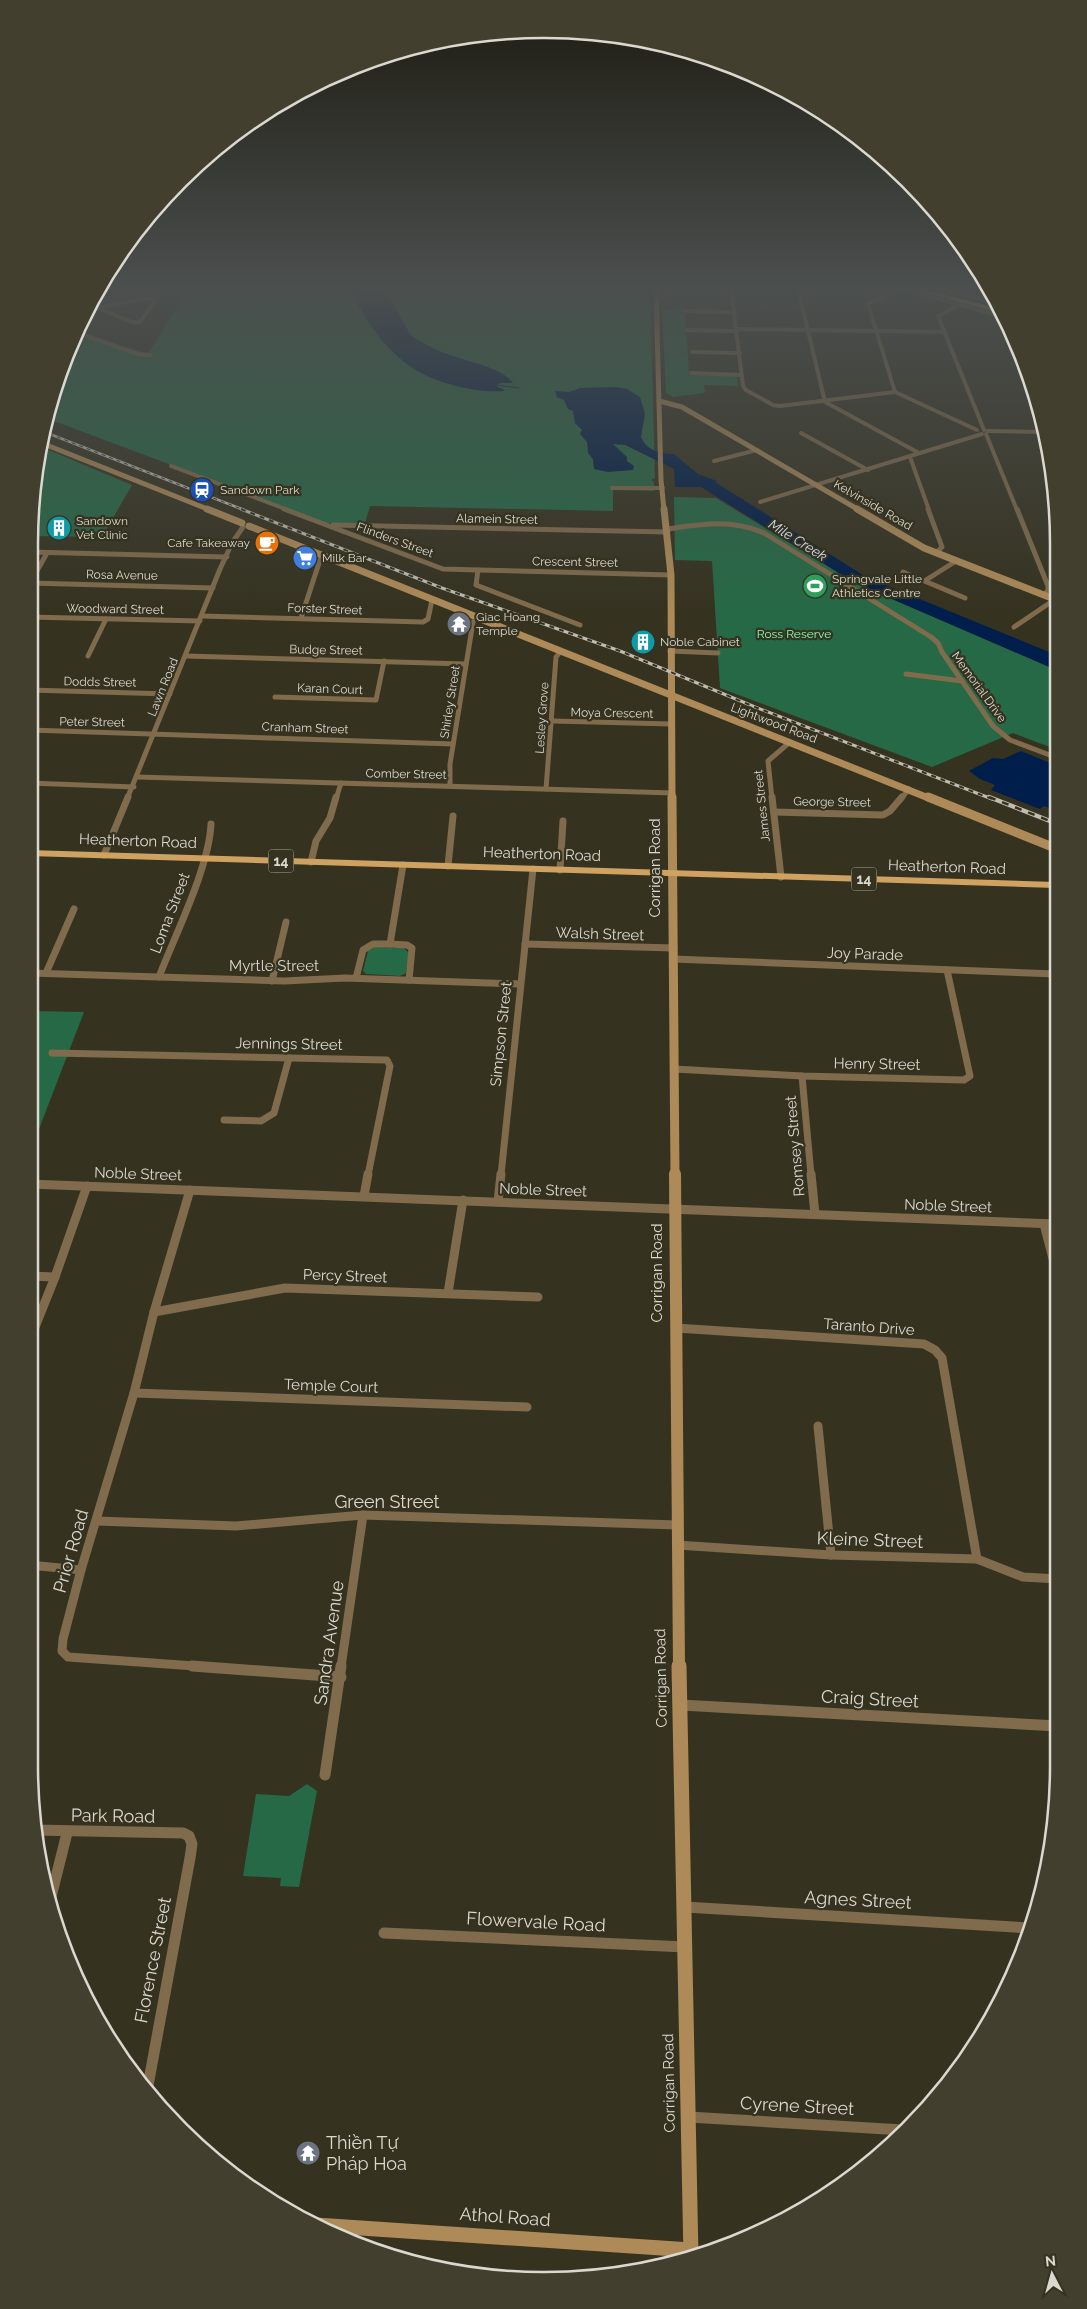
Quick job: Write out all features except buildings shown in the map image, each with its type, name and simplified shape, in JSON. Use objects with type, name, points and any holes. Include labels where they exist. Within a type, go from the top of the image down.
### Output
[{"type":"main road","name":"Corrigan Road","points":[[659,397],[660,462],[671,575],[677,1545],[691,2249]]},
{"type":"main road","name":"Kelvinside Road","points":[[659,404],[689,412],[929,550],[1050,598]]},
{"type":"main road","points":[[47,445],[432,600],[474,619]]},
{"type":"main road","name":"Lightwood Road","points":[[474,619],[481,616],[484,620],[1050,846]]},
{"type":"main road","name":"Heatherton Road","points":[[38,853],[1050,885]]},
{"type":"main road","name":"Athol Road","points":[[336,2227],[678,2253]]},
{"type":"street","points":[[758,397],[773,405],[790,406],[862,397]]},
{"type":"street","points":[[824,397],[825,402],[919,454]]},
{"type":"street","points":[[905,397],[983,432]]},
{"type":"street","points":[[970,397],[1049,589],[1044,595]]},
{"type":"street","points":[[760,502],[910,457],[983,432],[1037,432]]},
{"type":"street","points":[[801,433],[868,470]]},
{"type":"street","points":[[714,461],[756,450]]},
{"type":"street","points":[[910,457],[942,548],[936,553]]},
{"type":"street","name":"Flinders Street","points":[[171,466],[443,569],[478,570]]},
{"type":"street","points":[[612,488],[662,488]]},
{"type":"street","name":"Memorial Drive","points":[[668,530],[716,522],[743,526],[757,533],[924,637],[942,652],[993,726],[1010,740],[1050,754]]},
{"type":"street","name":"Alamein Street","points":[[326,525],[668,530]]},
{"type":"street","name":"Lawn Road","points":[[104,856],[134,787],[226,557],[235,537],[244,526]]},
{"type":"street","points":[[929,550],[940,543]]},
{"type":"street","points":[[38,552],[226,557]]},
{"type":"street","points":[[38,568],[47,553]]},
{"type":"street","points":[[301,618],[320,560],[324,557]]},
{"type":"street","points":[[926,580],[956,561]]},
{"type":"street","points":[[478,570],[476,585],[580,625]]},
{"type":"street","name":"Crescent Street","points":[[478,570],[671,575]]},
{"type":"street","points":[[903,572],[926,580],[965,598]]},
{"type":"street","points":[[1033,591],[1044,586],[1045,581]]},
{"type":"street","name":"Rosa Avenue","points":[[38,584],[213,588]]},
{"type":"street","name":"Forster Street","points":[[201,618],[301,618],[423,622],[428,619],[432,600]]},
{"type":"street","points":[[1014,627],[1050,603]]},
{"type":"street","name":"Woodward Street","points":[[38,617],[201,618]]},
{"type":"street","points":[[88,656],[106,619]]},
{"type":"street","name":"Shirley Street","points":[[450,786],[450,764],[474,619]]},
{"type":"street","name":"Lesley Grove","points":[[546,789],[556,656],[562,651]]},
{"type":"street","points":[[670,651],[718,653]]},
{"type":"street","name":"Budge Street","points":[[186,656],[466,664]]},
{"type":"street","name":"Karan Court","points":[[275,697],[376,700],[384,661]]},
{"type":"street","points":[[906,674],[962,681]]},
{"type":"street","name":"Dodds Street","points":[[38,690],[170,694]]},
{"type":"street","name":"Moya Crescent","points":[[552,721],[671,724]]},
{"type":"street","name":"Peter Street","points":[[38,730],[156,733]]},
{"type":"street","name":"Cranham Street","points":[[156,733],[453,744]]},
{"type":"street","name":"James Street","points":[[781,877],[768,761],[790,742]]},
{"type":"street","name":"Comber Street","points":[[138,777],[673,793]]},
{"type":"street","points":[[38,783],[134,787]]},
{"type":"street","points":[[311,862],[316,841],[330,818],[341,783]]},
{"type":"street","name":"George Street","points":[[774,812],[883,815],[890,812],[909,789]]},
{"type":"street","points":[[448,866],[453,816]]},
{"type":"street","points":[[560,870],[563,821]]},
{"type":"street","name":"Loma Street","points":[[159,977],[204,859],[213,831],[211,824]]},
{"type":"street","points":[[390,944],[403,865]]},
{"type":"street","name":"Simpson Street","points":[[498,1202],[533,869]]},
{"type":"street","points":[[46,972],[74,909]]},
{"type":"street","points":[[272,981],[286,922]]},
{"type":"street","points":[[356,978],[363,950],[374,944],[390,944],[407,945],[412,948],[409,980]]},
{"type":"street","name":"Walsh Street","points":[[525,944],[674,948]]},
{"type":"street","name":"Joy Parade","points":[[673,959],[1050,974]]},
{"type":"street","name":"Henry Street","points":[[674,1069],[802,1076],[964,1080],[970,1076],[947,970]]},
{"type":"street","name":"Myrtle Street","points":[[38,972],[272,981],[356,978],[520,984]]},
{"type":"street","name":"Jennings Street","points":[[52,1053],[387,1060],[390,1066],[364,1196]]},
{"type":"street","points":[[224,1120],[261,1121],[274,1113],[290,1058]]},
{"type":"street","name":"Romsey Street","points":[[802,1076],[815,1214]]},
{"type":"street","name":"Noble Street","points":[[38,1184],[1050,1224]]},
{"type":"street","points":[[38,1320],[55,1278],[87,1186]]},
{"type":"street","name":"Prior Road","points":[[190,1190],[154,1312],[134,1393],[81,1570],[63,1639],[62,1650],[68,1657],[340,1677]]},
{"type":"street","points":[[448,1293],[463,1200]]},
{"type":"street","points":[[1044,1224],[1050,1249]]},
{"type":"street","points":[[38,1277],[55,1278]]},
{"type":"street","name":"Percy Street","points":[[154,1312],[285,1288],[538,1297]]},
{"type":"street","name":"Taranto Drive","points":[[676,1328],[924,1344],[935,1350],[942,1358],[977,1559]]},
{"type":"street","name":"Temple Court","points":[[134,1393],[527,1407]]},
{"type":"street","points":[[818,1426],[831,1555]]},
{"type":"street","name":"Green Street","points":[[97,1521],[236,1526],[363,1515],[677,1525]]},
{"type":"street","name":"Sandra Avenue","points":[[325,1775],[363,1515]]},
{"type":"street","name":"Kleine Street","points":[[677,1545],[831,1555],[977,1559],[1022,1577],[1050,1579]]},
{"type":"street","points":[[38,1566],[81,1570]]},
{"type":"street","name":"Craig Street","points":[[681,1705],[1050,1726]]},
{"type":"street","name":"Park Road","points":[[42,1831],[67,1833],[183,1834],[189,1836]]},
{"type":"street","points":[[53,1888],[67,1833]]},
{"type":"street","name":"Florence Street","points":[[149,2082],[190,1858],[192,1844],[189,1836]]},
{"type":"street","name":"Agnes Street","points":[[685,1907],[1023,1928]]},
{"type":"street","name":"Flowervale Road","points":[[384,1932],[685,1947]]},
{"type":"street","name":"Cyrene Street","points":[[688,2117],[894,2129]]},
{"type":"green space","points":[[60,397],[653,397],[655,478],[651,480],[654,482],[654,491],[613,490],[613,511],[370,506],[365,523],[326,523],[53,421]]},
{"type":"green space","points":[[46,449],[132,485],[102,537],[38,536],[42,477]]},
{"type":"green space","name":"Ross Reserve","points":[[674,497],[716,498],[855,583],[1050,667],[1050,747],[1013,733],[932,767],[720,688],[712,561],[675,560]]},
{"type":"green space","points":[[375,947],[404,948],[409,953],[406,973],[400,976],[366,974],[363,971],[368,951]]},
{"type":"green space","points":[[38,1011],[84,1012],[38,1132]]},
{"type":"green space","points":[[307,1784],[317,1791],[299,1887],[280,1886],[281,1878],[243,1876],[256,1794],[289,1796]]},
{"type":"water","name":"Mile Creek","points":[[557,397],[640,397],[645,414],[641,437],[643,442],[650,448],[664,454],[674,454],[698,474],[717,481],[715,482],[866,577],[1050,652],[1050,667],[855,583],[701,487],[675,487],[674,469],[625,445],[613,444],[627,457],[627,461],[634,466],[633,470],[608,472],[594,469],[593,459],[588,453],[587,442],[580,434],[582,430],[575,423],[573,411],[568,409],[564,400]]},
{"type":"water","points":[[1021,751],[1050,763],[1050,808],[1044,806],[1040,809],[991,790],[995,785],[980,779],[969,771],[993,758],[1003,759]]},
{"type":"railway","points":[[50,434],[244,510]]},
{"type":"railway","points":[[241,509],[442,588],[620,651],[755,707],[992,799]]},
{"type":"railway","points":[[989,797],[1050,821]]},
{"type":"place","name":"Sandown Park","points":[[202,490]]},
{"type":"place","name":"Sandown Vet Clinic","points":[[59,528]]},
{"type":"place","name":"Cafe Takeaway","points":[[267,543]]},
{"type":"place","name":"Milk Bar","points":[[305,558]]},
{"type":"place","name":"Springvale Little Athletics Centre","points":[[815,586]]},
{"type":"place","name":"Giac Hoang Temple","points":[[459,624]]},
{"type":"place","name":"Noble Cabinet","points":[[643,642]]},
{"type":"place","name":"Thiền Tự Pháp Hoa","points":[[308,2153]]}]
